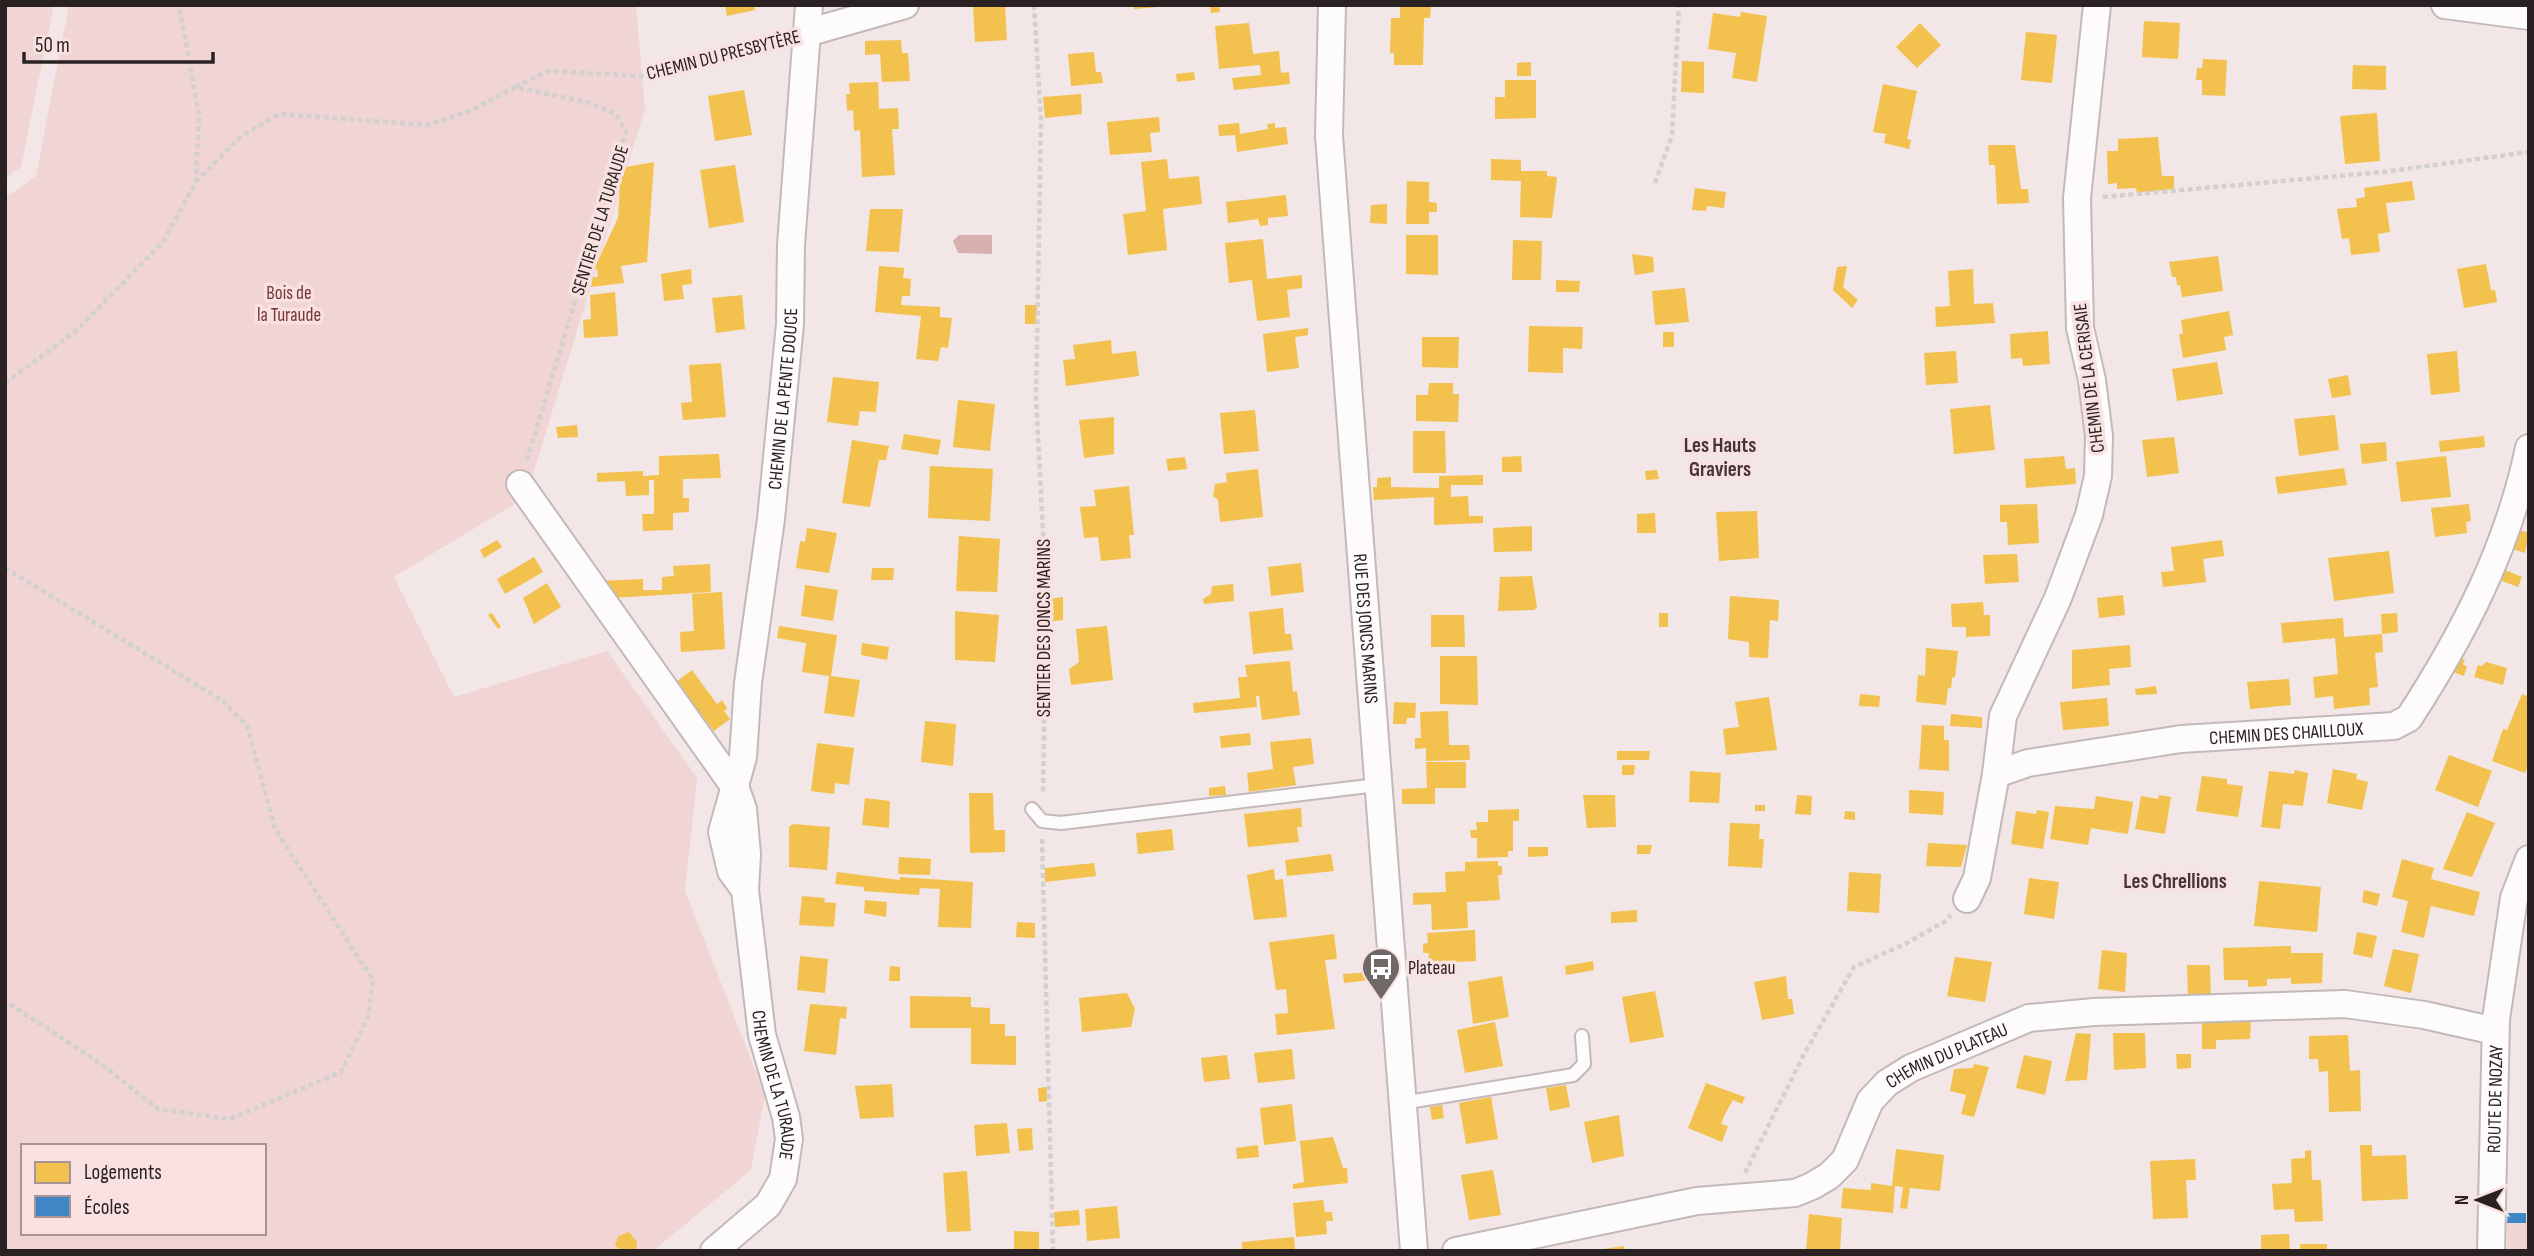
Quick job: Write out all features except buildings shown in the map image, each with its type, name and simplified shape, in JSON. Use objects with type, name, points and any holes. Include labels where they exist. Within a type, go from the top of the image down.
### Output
[{"type":"street","name":"CHEMIN DE LA PENTE DOUCE","points":[[736,789],[743,757],[748,683],[771,519],[789,337],[791,245],[810,32],[809,5]]},
{"type":"street","points":[[810,32],[905,5]]},
{"type":"street","name":"RUE DES JONCS MARINS","points":[[1332,5],[1329,136],[1414,1251]]},
{"type":"street","name":"CHEMIN DE LA CERISAIE","points":[[1996,774],[2003,716],[2058,598],[2089,515],[2098,476],[2099,436],[2094,394],[2080,328],[2077,198],[2097,5]]},
{"type":"street","points":[[2445,5],[2529,16]]},
{"type":"street","name":"CHEMIN DES CHAILLOUX","points":[[1996,774],[2028,763],[2181,739],[2395,726],[2409,718],[2487,584],[2517,500],[2529,448]]},
{"type":"street","name":"CHEMIN DE LA TURAUDE","points":[[520,484],[736,789],[743,809],[747,854],[745,890],[762,1035],[786,1117],[788,1155],[783,1179],[768,1205],[714,1251]]},
{"type":"street","points":[[1967,899],[1977,878],[1996,774]]},
{"type":"street","name":"ROUTE DE NOZAY","points":[[2491,1251],[2495,1031],[2514,898],[2529,859]]},
{"type":"street","name":"CHEMIN DU PLATEAU","points":[[1456,1251],[1684,1204],[1795,1193],[1829,1176],[1845,1160],[1870,1101],[1887,1083],[1911,1068],[2029,1018],[2094,1012],[2345,1004],[2424,1015],[2495,1031]]},
{"type":"lane","points":[[1032,809],[1042,821],[1061,823],[1377,785]]},
{"type":"lane","points":[[1401,1103],[1573,1074],[1584,1064],[1582,1036]]},
{"type":"path","points":[[179,5],[199,115],[196,182]]},
{"type":"path","name":"SENTIER DES JONCS MARINS","points":[[1034,5],[1041,121],[1036,398],[1046,590],[1042,821],[1053,1251]]},
{"type":"path","points":[[1655,183],[1672,135],[1674,46],[1679,5]]},
{"type":"path","name":"CHEMIN DU PRESBYTÈRE","points":[[515,88],[548,71],[641,76],[810,32]]},
{"type":"path","points":[[5,383],[76,331],[163,242],[196,182],[240,137],[279,114],[428,125],[470,111],[515,88]]},
{"type":"path","name":"SENTIER DE LA TURAUDE","points":[[515,88],[590,103],[616,114],[626,132],[520,484]]},
{"type":"path","points":[[2077,198],[2383,172],[2529,152]]},
{"type":"path","points":[[5,568],[223,701],[248,728],[275,829],[373,980],[368,1017],[341,1072],[230,1119],[158,1109],[100,1063],[5,1001]]},
{"type":"path","points":[[1726,1199],[1742,1180],[1803,1056],[1854,967],[1944,922],[1967,899]]},
{"type":"green space","points":[[5,5],[53,5],[21,167],[5,178]]},
{"type":"green space","name":"Bois de la Turaude","points":[[69,5],[636,5],[645,109],[526,497],[394,577],[454,697],[607,651],[697,778],[685,891],[765,1095],[751,1170],[653,1251],[5,1251],[5,198],[36,176]]},
{"type":"green space","points":[[2529,1222],[2529,1251],[2507,1251],[2507,1223]]},
{"type":"shaded area","points":[[959,235],[992,235],[992,254],[958,253],[953,241]]},
{"type":"place","name":"Plateau","points":[[1381,1001]]},
{"type":"district","name":"Les Hauts Graviers","points":[[1720,457]]},
{"type":"district","name":"Les Chrellions","points":[[2175,881]]}]
